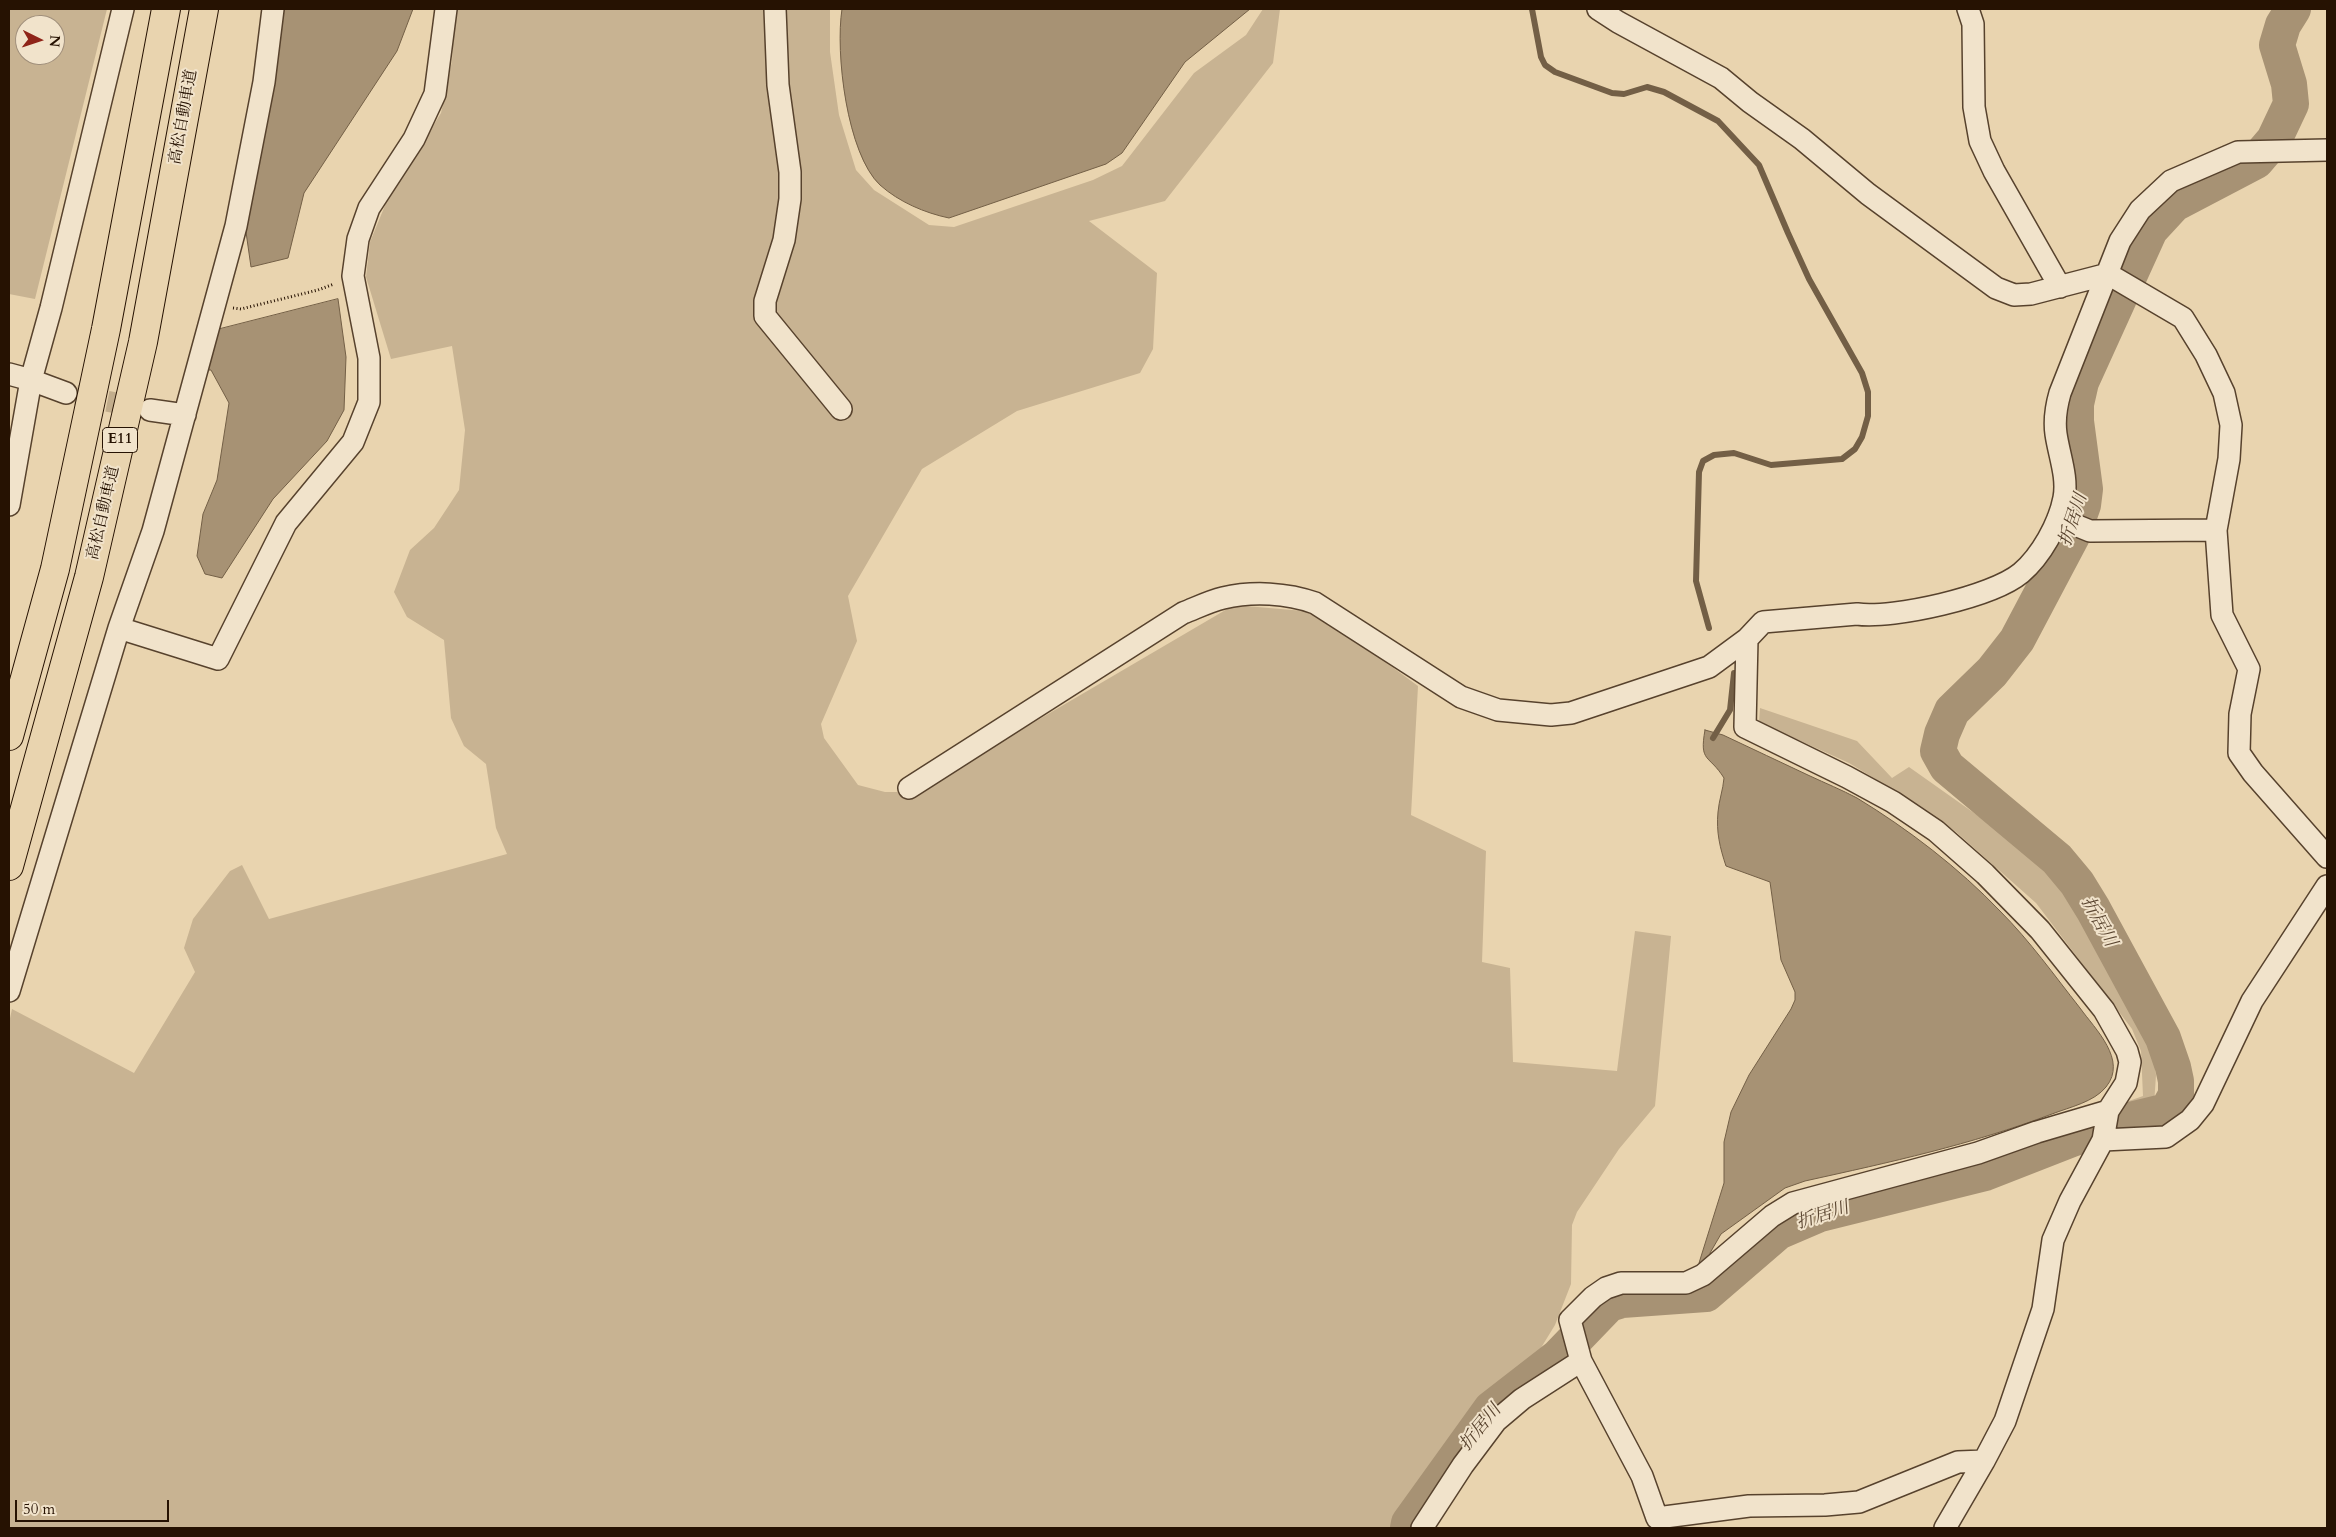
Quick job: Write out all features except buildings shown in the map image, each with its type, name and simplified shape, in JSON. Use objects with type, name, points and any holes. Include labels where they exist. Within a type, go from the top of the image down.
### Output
[{"type":"highway","name":"E11","points":[[9,736],[55,569],[106,329],[166,9]]},
{"type":"highway","name":"高松自動車道","points":[[9,866],[89,577],[143,342],[204,9]]},
{"type":"street","points":[[9,505],[31,380],[51,308],[123,9]]},
{"type":"street","points":[[9,991],[118,628],[153,531],[236,226],[262,92],[273,9]]},
{"type":"street","points":[[118,628],[218,659],[286,524],[353,442],[369,402],[369,358],[353,276],[358,239],[369,208],[414,139],[435,94],[446,9]]},
{"type":"street","points":[[775,9],[778,85],[790,172],[790,199],[784,240],[766,301],[765,316],[841,409]]},
{"type":"street","points":[[1598,9],[1618,22],[1721,78],[1750,102],[1809,144],[1868,194],[1996,288],[2014,294],[2023,294],[2060,287],[2119,280],[2182,318],[2206,355],[2224,393],[2231,425],[2229,459],[2216,530],[2222,615],[2249,669],[2240,714],[2239,753],[2253,773],[2327,857]]},
{"type":"street","points":[[1968,9],[1973,24],[1974,107],[1980,141],[1994,171],[2060,287]]},
{"type":"street","points":[[909,788],[1183,612],[1223,598],[1252,594],[1278,595],[1297,597],[1315,603],[1462,697],[1498,710],[1551,715],[1571,713],[1682,678],[1709,667],[1746,639],[1763,622],[1857,614],[1869,616],[1965,598],[1995,586],[2020,574],[2032,562],[2063,520],[2064,474],[2056,434],[2055,414],[2067,373],[2119,280],[2120,242],[2140,210],[2171,181],[2238,152],[2327,150]]},
{"type":"street","points":[[9,374],[66,393]]},
{"type":"street","points":[[150,410],[185,415]]},
{"type":"street","points":[[2063,520],[2090,531],[2216,530]]},
{"type":"street","points":[[1746,639],[1745,727],[1847,777],[1893,802],[1936,831],[1985,874],[2040,930],[2104,1010],[2127,1051],[2130,1062],[2126,1083],[2053,1240],[2043,1309],[2005,1421],[1984,1462],[1945,1528]]},
{"type":"street","points":[[1984,1462],[1958,1462],[1859,1502],[1825,1505],[1749,1506],[1657,1518],[1642,1476],[1579,1355],[1570,1320],[1593,1297],[1606,1288],[1621,1283],[1686,1283],[1703,1275],[1772,1216],[1793,1204],[1978,1153],[2037,1132],[2105,1127],[2166,1137],[2190,1120],[2203,1104],[2252,1001],[2327,886]]},
{"type":"street","points":[[1422,1528],[1463,1465],[1496,1421],[1579,1355]]},
{"type":"path","points":[[214,304],[241,309],[318,290],[353,276]]},
{"type":"shaded area","points":[[9,9],[107,9],[35,299],[9,294]]},
{"type":"shaded area","points":[[283,9],[413,9],[397,51],[304,193],[288,258],[251,267],[246,232],[274,81]]},
{"type":"shaded area","points":[[455,9],[830,9],[830,52],[839,115],[856,170],[874,190],[929,225],[954,227],[1093,180],[1122,166],[1194,73],[1246,35],[1263,9],[1280,9],[1273,63],[1165,201],[1089,221],[1157,273],[1153,349],[1140,373],[1017,411],[922,469],[848,596],[857,641],[821,724],[824,738],[858,785],[885,792],[915,792],[1234,605],[1304,611],[1335,625],[1418,686],[1411,815],[1486,851],[1482,962],[1510,968],[1513,1062],[1617,1071],[1635,931],[1671,936],[1655,1106],[1619,1149],[1577,1212],[1572,1225],[1571,1284],[1555,1325],[1525,1374],[1483,1408],[1415,1504],[1402,1528],[9,1528],[9,1023],[12,1009],[134,1073],[195,972],[184,948],[193,919],[230,871],[242,865],[269,919],[507,854],[496,828],[486,764],[464,746],[451,718],[444,640],[407,617],[394,592],[410,550],[434,528],[459,490],[465,430],[452,346],[391,359],[366,277],[370,242],[386,203],[441,113],[452,61]]},
{"type":"shaded area","points":[[842,9],[1250,9],[1185,62],[1122,153],[1106,164],[949,218],[922,210],[895,197],[880,185],[859,151],[846,102],[842,76],[840,28]]},
{"type":"shaded area","points":[[338,299],[346,357],[344,410],[327,441],[273,499],[222,578],[205,574],[197,556],[203,514],[217,480],[229,403],[211,370],[204,370],[216,330]]},
{"type":"shaded area","points":[[1760,708],[1857,741],[1892,778],[1909,767],[1984,820],[2052,876],[2078,909],[2153,1049],[2156,1075],[2154,1105],[2136,1111],[2126,1102],[2143,1096],[2141,1051],[2132,1029],[2036,903],[1956,832],[1900,794],[1849,763],[1759,722]]},
{"type":"shaded area","points":[[1705,730],[1723,735],[1857,798],[1914,836],[1968,880],[2022,934],[2101,1035],[2107,1045],[2113,1066],[2112,1077],[2106,1087],[2095,1097],[2081,1104],[1991,1135],[1899,1160],[1805,1181],[1785,1188],[1721,1234],[1710,1253],[1712,1258],[1704,1264],[1699,1263],[1724,1183],[1724,1142],[1731,1112],[1749,1075],[1795,1000],[1795,992],[1781,960],[1770,882],[1726,866],[1718,833],[1719,808],[1724,778],[1704,753],[1703,741]]},
{"type":"waterway","points":[[1532,9],[1541,57],[1545,65],[1555,72],[1612,93],[1624,94],[1647,87],[1664,92],[1718,121],[1759,165],[1809,279],[1862,373],[1868,392],[1868,416],[1862,437],[1855,449],[1842,459],[1771,465],[1734,453],[1714,455],[1703,461],[1699,472],[1696,581],[1709,628]]},
{"type":"waterway","name":"折居川","points":[[1408,1528],[1409,1523],[1491,1409],[1558,1357],[1609,1304],[1622,1300],[1706,1294],[1778,1232],[1820,1214],[1985,1173],[2118,1123],[2167,1111],[2176,1095],[2176,1081],[2163,1038],[2077,883],[2057,859],[1947,767],[1938,751],[1942,734],[1952,711],[1992,672],[2017,640],[2072,536],[2083,505],[2085,489],[2076,421],[2076,404],[2081,382],[2150,230],[2174,204],[2256,161],[2274,140],[2291,104],[2289,84],[2277,45],[2283,25],[2293,9]]},
{"type":"waterway","points":[[1713,738],[1730,710],[1734,673]]},
{"type":"tunnel","points":[[76,395],[142,408]]}]
